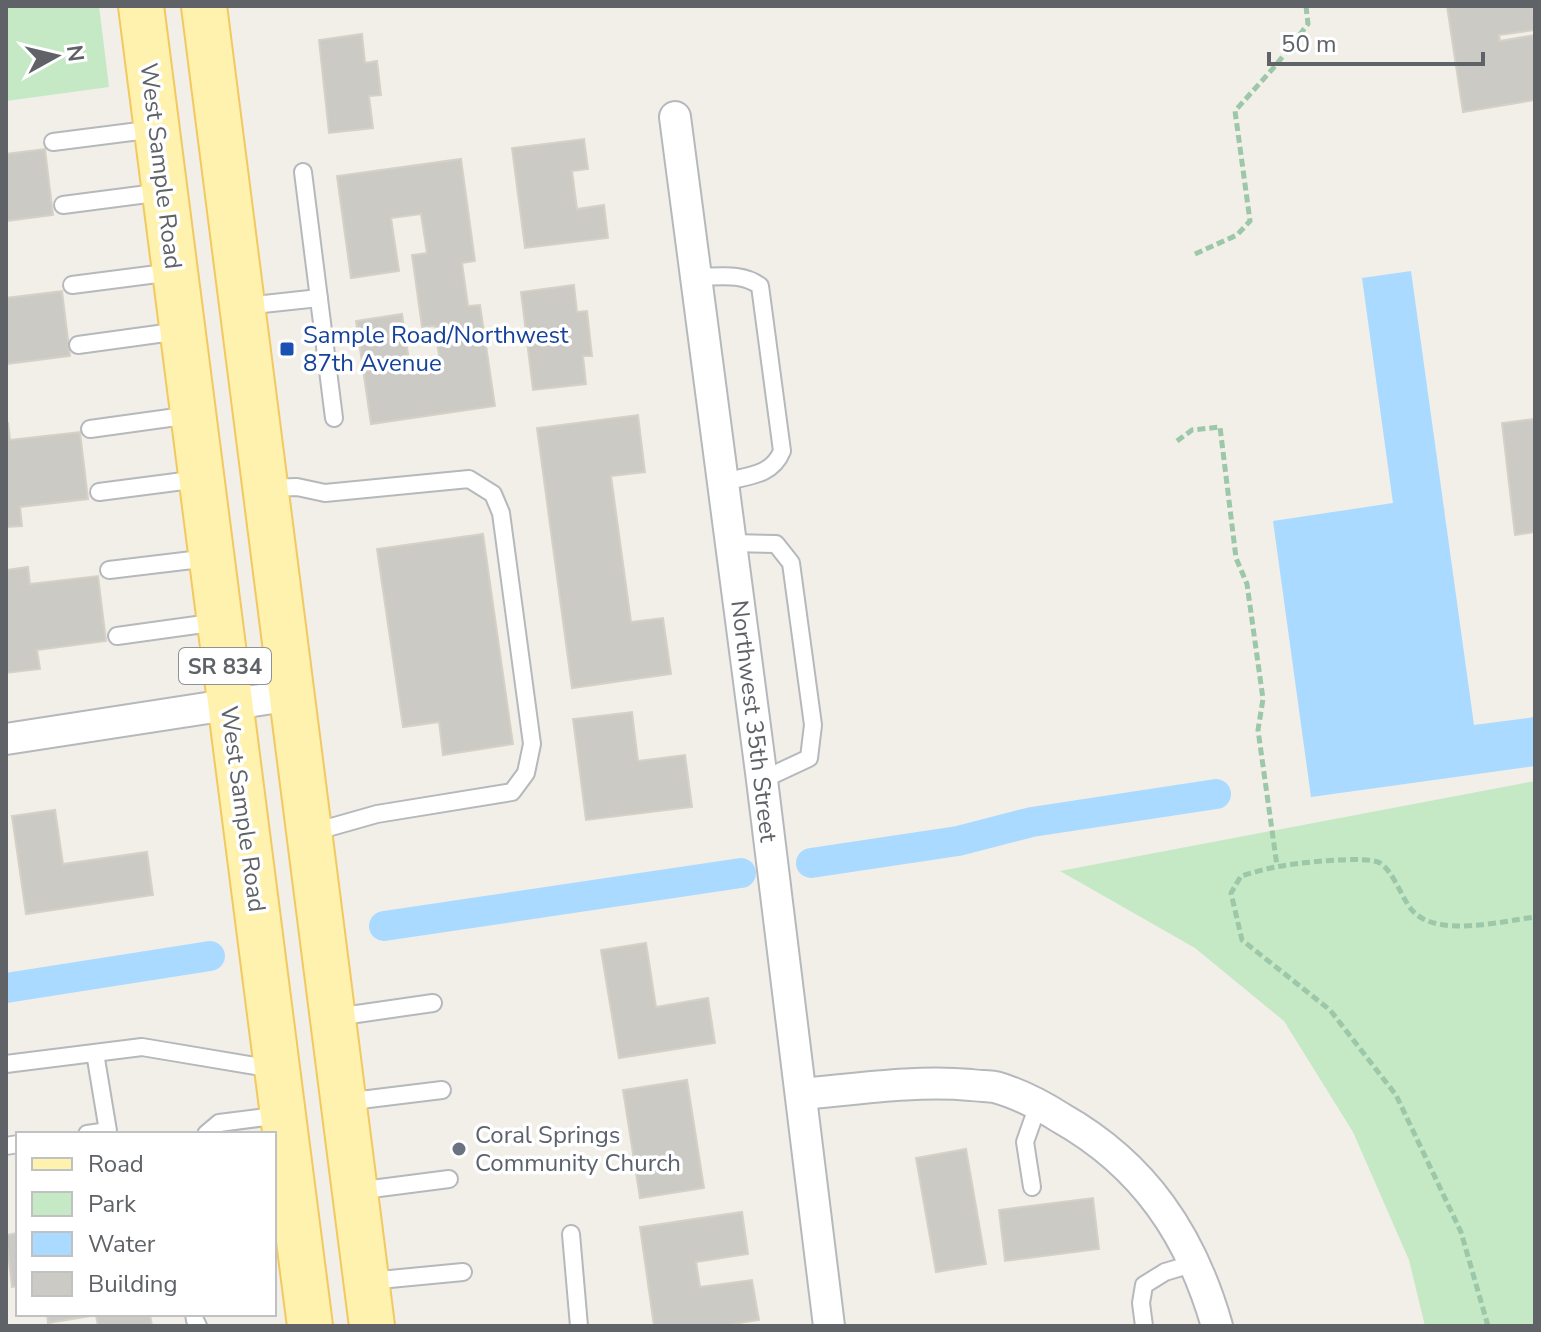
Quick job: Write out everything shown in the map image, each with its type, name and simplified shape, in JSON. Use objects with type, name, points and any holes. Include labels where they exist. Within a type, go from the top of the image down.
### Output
[{"type":"main road","name":"West Sample Road","points":[[141,6],[310,1326]]},
{"type":"main road","name":"SR 834","points":[[204,6],[372,1326]]},
{"type":"street","name":"Northwest 35th Street","points":[[675,117],[762,780],[829,1326]]},
{"type":"street","points":[[6,739],[292,695]]},
{"type":"street","points":[[801,1094],[937,1082],[996,1087],[1038,1105],[1087,1132],[1134,1172],[1164,1209],[1195,1263],[1217,1326]]},
{"type":"lane","points":[[53,142],[156,129]]},
{"type":"lane","points":[[303,172],[334,418]]},
{"type":"lane","points":[[63,205],[165,191]]},
{"type":"lane","points":[[72,285],[175,271]]},
{"type":"lane","points":[[696,277],[742,276],[760,286],[782,451],[778,462],[766,471],[723,482]]},
{"type":"lane","points":[[242,306],[319,298]]},
{"type":"lane","points":[[78,345],[182,331]]},
{"type":"lane","points":[[90,429],[193,415]]},
{"type":"lane","points":[[99,492],[201,479]]},
{"type":"lane","points":[[266,488],[297,487],[325,493],[469,479],[493,494],[501,513],[532,744],[526,773],[512,792],[377,814],[309,833]]},
{"type":"lane","points":[[731,543],[776,544],[791,563],[813,725],[809,758],[762,780]]},
{"type":"lane","points":[[109,570],[211,558]]},
{"type":"lane","points":[[117,636],[219,622]]},
{"type":"lane","points":[[333,1018],[433,1003]]},
{"type":"lane","points":[[6,1064],[142,1047],[278,1070]]},
{"type":"lane","points":[[95,1053],[108,1131],[101,1132]]},
{"type":"lane","points":[[344,1102],[442,1090]]},
{"type":"lane","points":[[1032,1187],[1025,1142],[1038,1105]]},
{"type":"lane","points":[[208,1132],[219,1123],[283,1114]]},
{"type":"lane","points":[[355,1191],[449,1179]]},
{"type":"lane","points":[[571,1234],[579,1326]]},
{"type":"lane","points":[[1144,1326],[1141,1303],[1144,1285],[1165,1272],[1195,1263]]},
{"type":"lane","points":[[366,1282],[463,1272]]},
{"type":"path","points":[[1195,254],[1237,235],[1250,221],[1235,111],[1308,24],[1306,6]]},
{"type":"path","points":[[1177,441],[1192,430],[1220,427],[1236,558],[1247,584],[1263,699],[1258,730],[1277,866]]},
{"type":"path","points":[[1488,1326],[1461,1232],[1396,1095],[1330,1010],[1242,940],[1231,893],[1241,876],[1277,866],[1363,860],[1380,863],[1412,911],[1426,922],[1472,925],[1535,917]]},
{"type":"green space","points":[[6,6],[99,6],[109,87],[6,101]]},
{"type":"green space","points":[[1535,781],[1535,1326],[1425,1326],[1409,1260],[1353,1132],[1284,1021],[1195,948],[1060,871]]},
{"type":"water","points":[[1411,271],[1474,725],[1535,717],[1535,766],[1311,797],[1273,521],[1393,503],[1362,278]]},
{"type":"building","points":[[1447,6],[1533,6],[1535,30],[1499,35],[1500,41],[1535,35],[1535,100],[1463,112]]},
{"type":"building","points":[[362,34],[365,63],[377,61],[381,95],[369,96],[373,128],[329,133],[319,40]]},
{"type":"building","points":[[584,139],[588,169],[572,171],[577,209],[604,205],[608,238],[525,248],[512,148]]},
{"type":"building","points":[[45,149],[53,215],[6,221],[6,154]]},
{"type":"building","points":[[461,159],[475,261],[462,263],[468,306],[480,305],[495,406],[371,424],[356,321],[402,314],[410,367],[440,363],[435,326],[422,327],[412,255],[427,253],[421,214],[391,218],[399,271],[351,278],[337,176]]},
{"type":"building","points":[[574,285],[577,312],[587,311],[592,356],[583,356],[586,384],[533,390],[521,292]]},
{"type":"building","points":[[62,291],[70,356],[6,364],[6,298]]},
{"type":"building","points":[[638,415],[645,472],[611,476],[631,622],[663,618],[671,674],[572,688],[537,428]]},
{"type":"building","points":[[1535,419],[1535,532],[1515,535],[1502,423]]},
{"type":"building","points":[[6,423],[10,440],[80,432],[88,499],[20,507],[22,526],[6,527]]},
{"type":"building","points":[[483,534],[513,744],[443,755],[439,722],[403,727],[377,549]]},
{"type":"building","points":[[28,567],[30,584],[98,576],[106,641],[37,650],[40,669],[6,673],[6,570]]},
{"type":"building","points":[[632,712],[638,761],[685,755],[692,807],[586,820],[573,719]]},
{"type":"building","points":[[55,810],[63,864],[147,852],[153,895],[26,914],[12,816]]},
{"type":"building","points":[[646,943],[656,1007],[708,998],[715,1043],[619,1058],[601,950]]},
{"type":"building","points":[[687,1080],[704,1188],[640,1198],[623,1090]]},
{"type":"building","points":[[966,1149],[986,1264],[936,1272],[916,1158]]},
{"type":"building","points":[[1093,1198],[1099,1249],[1005,1261],[999,1210]]},
{"type":"building","points":[[742,1212],[748,1254],[696,1262],[700,1287],[752,1280],[759,1320],[720,1326],[654,1326],[640,1227]]},
{"type":"building","points":[[16,1233],[16,1286],[12,1287],[6,1235]]},
{"type":"building","points":[[47,1316],[90,1316],[48,1323]]},
{"type":"building","points":[[96,1316],[150,1316],[152,1326],[98,1326]]},
{"type":"waterway","points":[[811,863],[958,841],[1032,822],[1216,794]]},
{"type":"waterway","points":[[384,926],[741,873]]},
{"type":"waterway","points":[[6,988],[210,956]]},
{"type":"place","name":"Sample Road/Northwest 87th Avenue","points":[[287,349]]},
{"type":"place","name":"Coral Springs Community Church","points":[[459,1149]]}]
